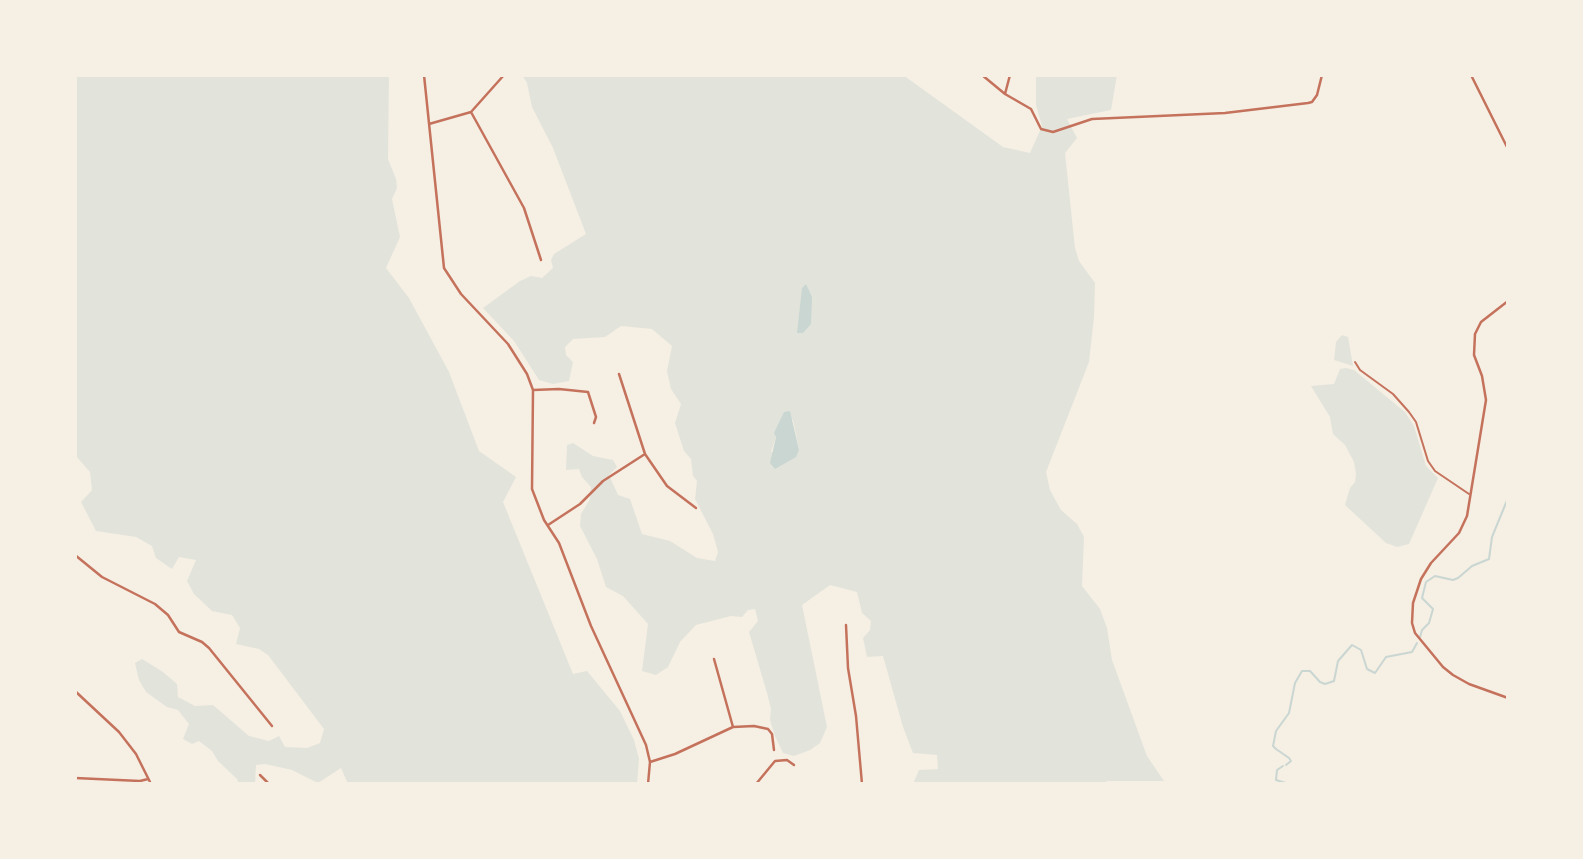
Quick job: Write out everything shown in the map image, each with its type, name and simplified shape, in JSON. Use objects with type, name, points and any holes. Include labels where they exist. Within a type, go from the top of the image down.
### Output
[{"type":"street","points":[[424,75],[444,268],[461,293],[509,344],[527,374],[533,390],[531,484],[538,505],[559,543],[591,626],[643,738],[650,762],[648,784]]},
{"type":"street","points":[[429,124],[471,112],[505,75]]},
{"type":"street","points":[[982,75],[1005,94],[1031,109],[1041,129],[1053,132],[1092,118],[1216,113],[1308,103],[1317,95],[1322,75]]},
{"type":"street","points":[[1005,94],[1010,75]]},
{"type":"street","points":[[1471,75],[1508,149]]},
{"type":"street","points":[[471,112],[524,208],[541,260]]},
{"type":"street","points":[[1508,300],[1481,322],[1475,334],[1474,355],[1482,376],[1486,401],[1467,516],[1459,533],[1420,579],[1413,603],[1412,629],[1443,667],[1453,675],[1469,684],[1508,698]]},
{"type":"street","points":[[619,374],[645,454],[667,486],[696,508]]},
{"type":"street","points":[[533,390],[588,392],[596,417],[594,423]]},
{"type":"street","points":[[548,525],[580,504],[603,481],[645,454]]},
{"type":"street","points":[[75,555],[102,577],[159,607],[179,632],[209,648],[272,726]]},
{"type":"street","points":[[846,625],[848,668],[857,721],[862,784]]},
{"type":"street","points":[[714,659],[733,727]]},
{"type":"street","points":[[75,691],[120,732],[136,754],[151,784]]},
{"type":"street","points":[[650,762],[675,754],[733,727],[754,726],[768,729],[772,734],[774,750]]},
{"type":"street","points":[[755,784],[775,761],[787,760],[794,765]]},
{"type":"street","points":[[260,775],[270,784]]},
{"type":"street","points":[[75,778],[140,781],[148,779]]},
{"type":"lane","points":[[1355,362],[1360,370],[1393,394],[1409,412],[1416,422],[1428,461],[1434,471],[1471,494]]},
{"type":"shaded area","points":[[75,75],[389,75],[388,159],[396,179],[397,188],[392,199],[400,237],[386,268],[409,298],[449,372],[479,451],[516,477],[503,502],[573,674],[587,671],[620,711],[634,740],[639,759],[637,784],[348,784],[341,768],[318,783],[292,770],[265,764],[256,765],[255,784],[239,784],[212,751],[199,741],[192,744],[183,739],[189,724],[178,710],[167,707],[146,692],[139,680],[135,663],[142,659],[177,684],[178,697],[195,706],[213,705],[249,736],[269,741],[279,736],[285,747],[307,748],[320,743],[324,729],[268,655],[259,649],[236,644],[240,628],[232,615],[212,611],[194,594],[187,581],[196,560],[179,557],[172,569],[156,558],[152,546],[136,537],[96,531],[81,502],[92,490],[90,472],[75,455]]},
{"type":"shaded area","points":[[522,75],[903,75],[1003,147],[1030,153],[1042,126],[1036,105],[1036,75],[1117,75],[1111,110],[1067,119],[1077,138],[1065,153],[1075,248],[1079,261],[1095,283],[1094,317],[1089,362],[1046,472],[1050,490],[1061,510],[1077,524],[1084,537],[1082,586],[1100,609],[1107,628],[1112,660],[1147,756],[1164,781],[1107,781],[1103,784],[913,784],[919,770],[938,769],[937,755],[913,753],[883,656],[867,657],[863,638],[870,630],[871,621],[862,613],[857,592],[830,585],[802,605],[827,727],[820,743],[810,750],[794,756],[783,753],[775,736],[767,693],[749,632],[758,621],[755,609],[748,610],[742,617],[731,616],[696,625],[680,642],[668,667],[656,675],[642,671],[648,624],[623,596],[606,587],[597,559],[580,526],[581,514],[590,499],[591,487],[579,469],[566,470],[567,445],[573,443],[593,456],[613,460],[617,467],[609,475],[618,495],[630,499],[642,534],[670,541],[697,558],[715,561],[718,552],[713,534],[695,499],[697,481],[693,476],[691,459],[684,451],[675,423],[681,404],[671,389],[667,371],[672,346],[652,329],[621,326],[605,337],[573,339],[565,347],[566,355],[573,362],[569,381],[553,384],[539,380],[514,341],[483,308],[520,281],[531,276],[542,278],[553,268],[551,260],[554,254],[586,234],[553,148],[532,107],[527,83]],"holes":[[[784,412],[793,420],[799,450],[771,452]]]},
{"type":"shaded area","points":[[806,284],[812,297],[811,324],[803,333],[797,333],[802,288]]},
{"type":"shaded area","points":[[1342,335],[1348,337],[1353,366],[1334,360],[1336,342]]},
{"type":"shaded area","points":[[1340,369],[1354,370],[1405,412],[1414,426],[1426,466],[1438,478],[1409,544],[1397,547],[1386,543],[1345,505],[1350,488],[1355,482],[1354,462],[1345,445],[1333,434],[1330,417],[1311,386],[1334,384]]},
{"type":"shaded area","points":[[790,411],[799,450],[796,457],[775,469],[770,463],[776,437],[774,433],[784,412]]},
{"type":"waterway","points":[[1420,637],[1422,630],[1429,623],[1433,609],[1422,598],[1426,582],[1435,576],[1453,580],[1472,566],[1489,559],[1492,537],[1508,498]]},
{"type":"waterway","points":[[1286,765],[1291,761],[1289,758],[1273,746],[1276,731],[1289,713],[1295,683],[1302,671],[1310,671],[1325,684],[1334,681],[1338,661],[1352,645],[1361,650],[1367,669],[1375,673],[1386,657],[1412,652],[1417,643]]},
{"type":"waterway","points":[[1283,766],[1277,770],[1276,780],[1289,784]]}]
